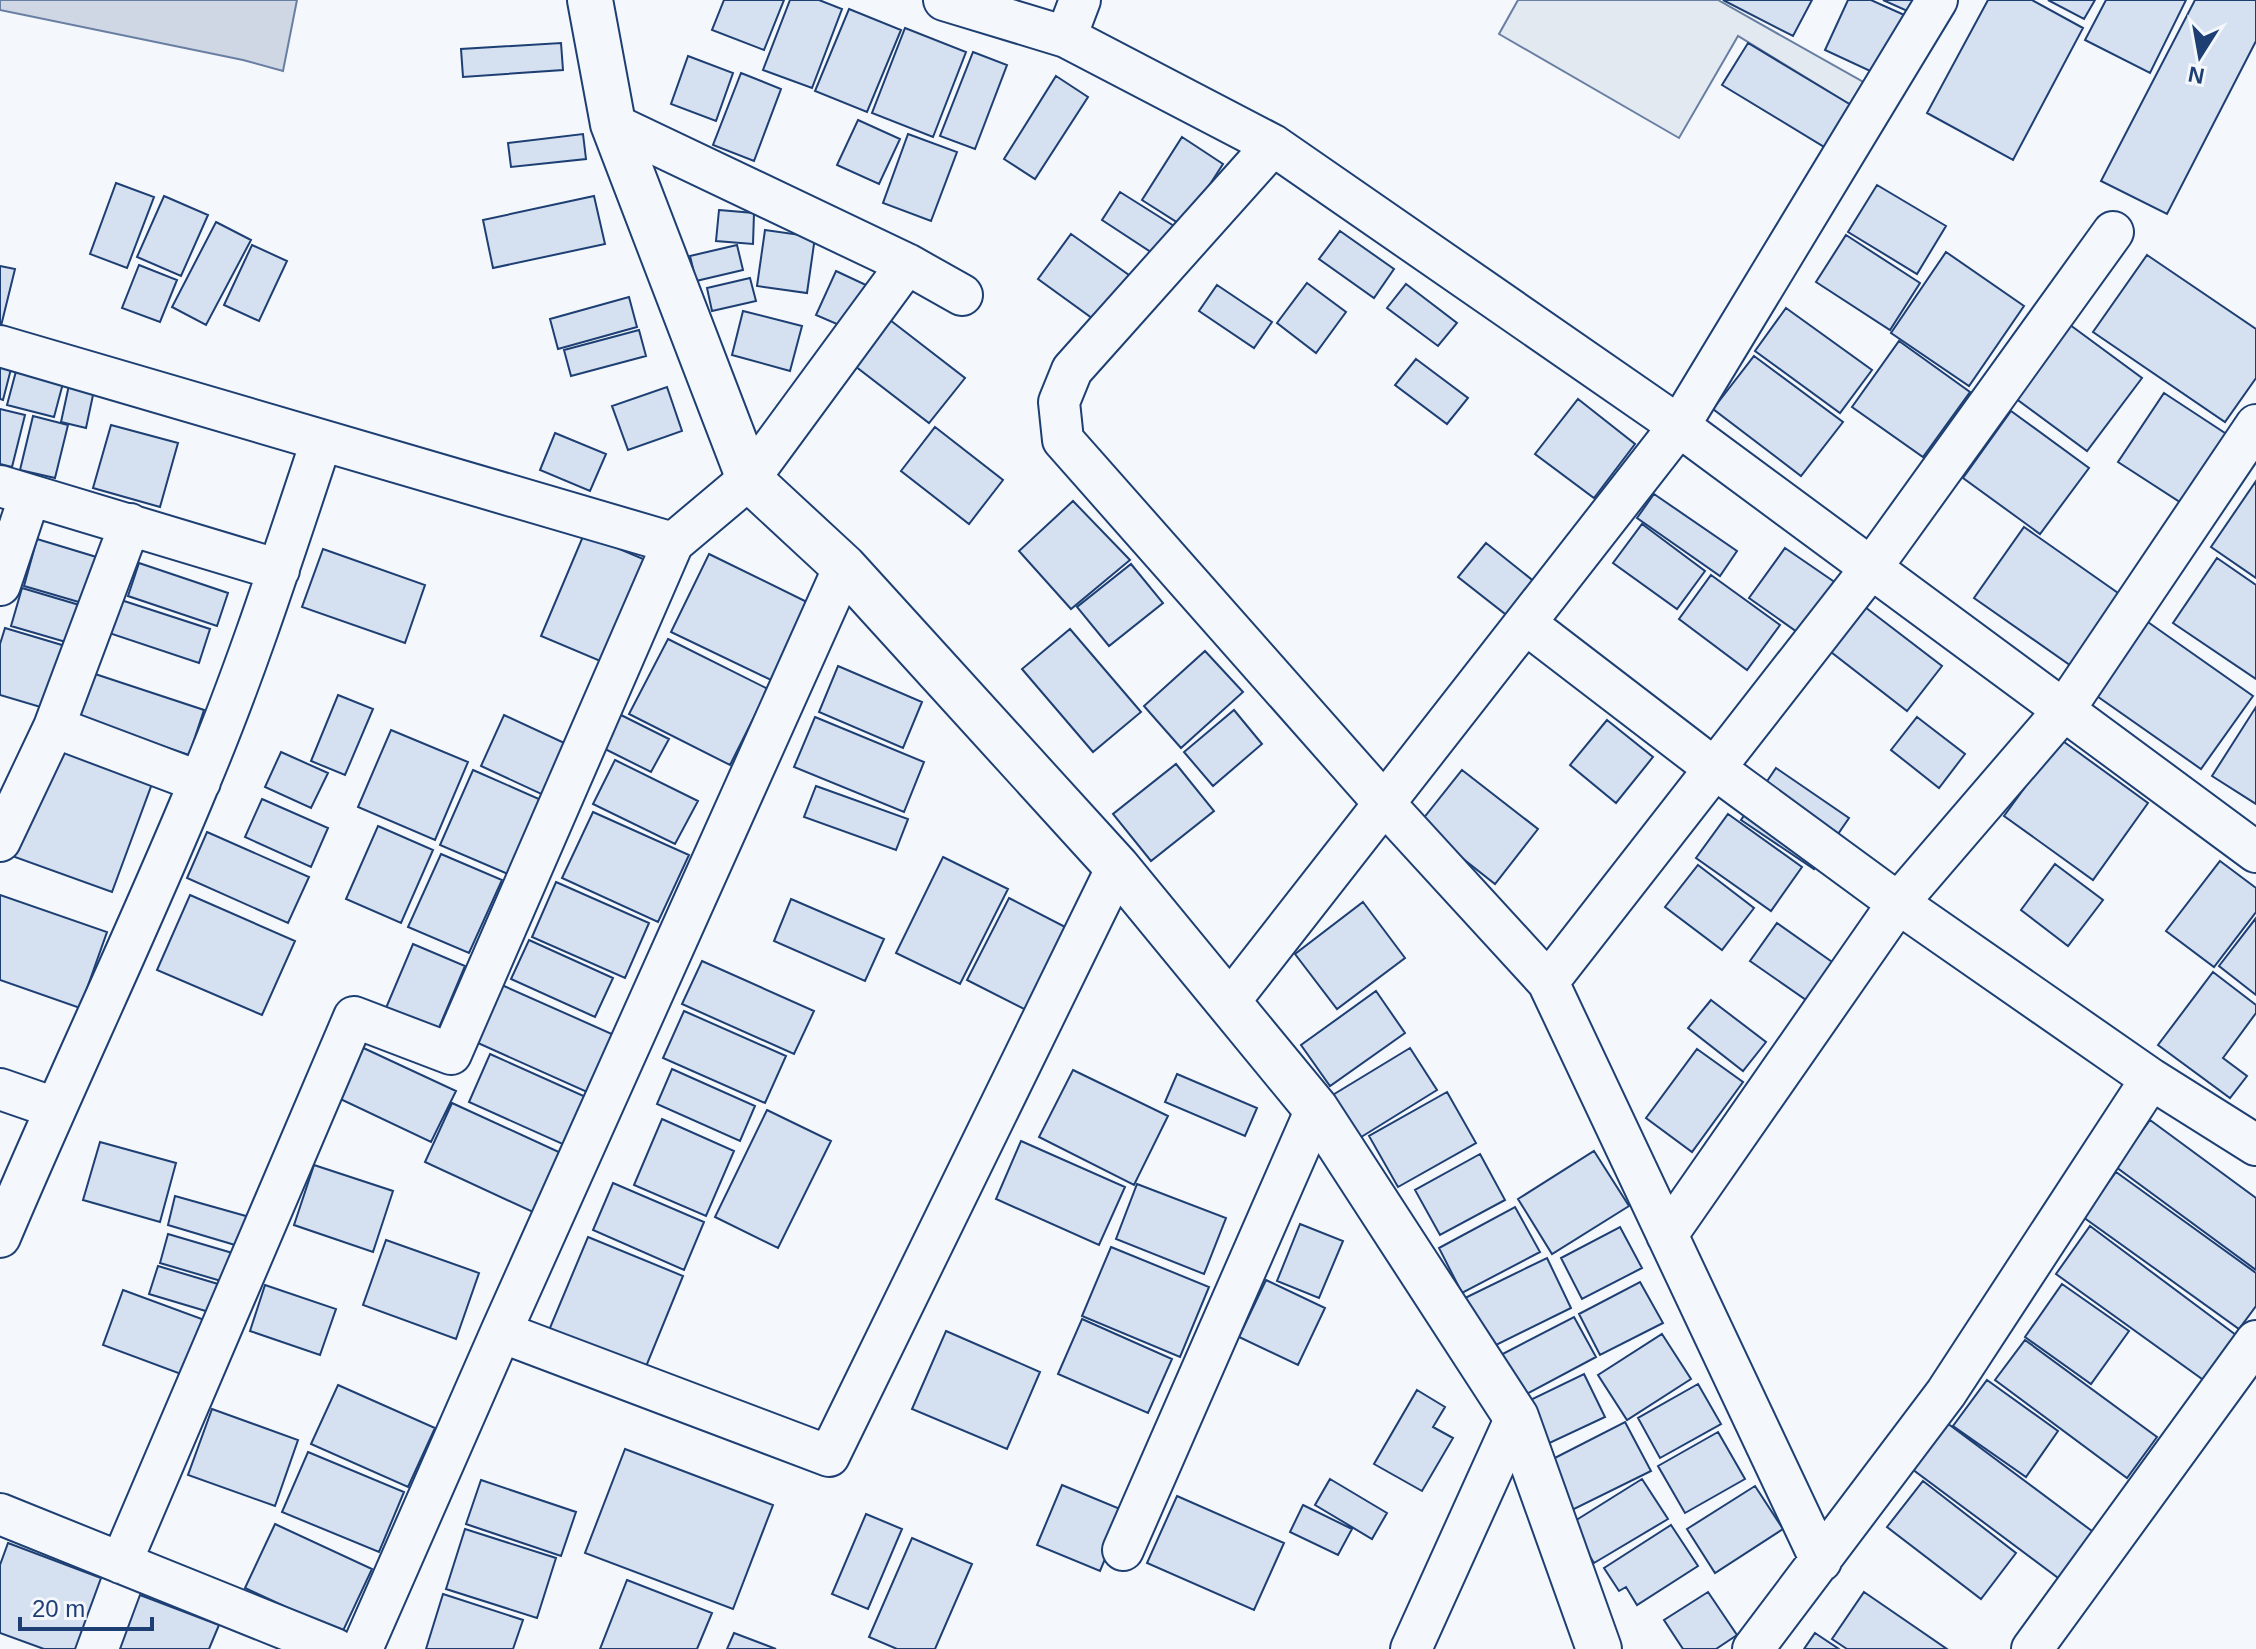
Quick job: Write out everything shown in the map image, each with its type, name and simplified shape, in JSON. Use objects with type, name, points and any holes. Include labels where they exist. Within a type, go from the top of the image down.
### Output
[{"type":"street","points":[[590,0],[613,124],[749,479],[844,567],[1117,867],[1316,1109],[1516,1417],[1599,1649]]},
{"type":"street","points":[[944,0],[1066,37],[1273,145],[1679,426],[2256,852]]},
{"type":"street","points":[[1066,37],[1080,0]]},
{"type":"street","points":[[1229,1002],[1679,426],[1937,0]]},
{"type":"street","points":[[613,124],[907,264],[962,295]]},
{"type":"street","points":[[1273,145],[1072,370],[1059,402],[1063,440],[1383,802],[1548,982],[1821,1561]]},
{"type":"street","points":[[1548,982],[1871,568],[2113,232]]},
{"type":"street","points":[[121,1563],[354,1017],[451,1054],[673,543],[749,479],[907,264]]},
{"type":"street","points":[[0,346],[673,543]]},
{"type":"street","points":[[1667,1235],[1898,903],[2064,710],[2256,425]]},
{"type":"street","points":[[0,1237],[200,782],[279,570],[321,442]]},
{"type":"street","points":[[0,585],[15,491],[279,570]]},
{"type":"street","points":[[0,841],[54,727],[130,524]]},
{"type":"street","points":[[362,1649],[844,567]]},
{"type":"street","points":[[1525,623],[1714,768],[1898,903],[2151,1079],[2256,1145]]},
{"type":"street","points":[[54,727],[200,782]]},
{"type":"street","points":[[501,1332],[829,1456],[1117,867]]},
{"type":"street","points":[[1753,1649],[1946,1393],[2151,1079]]},
{"type":"street","points":[[0,1089],[55,1108]]},
{"type":"street","points":[[1123,1550],[1316,1109]]},
{"type":"street","points":[[2032,1649],[2256,1341]]},
{"type":"street","points":[[1411,1649],[1516,1417]]},
{"type":"street","points":[[0,1514],[335,1649]]},
{"type":"shaded area","points":[[0,0],[297,0],[283,71],[0,10]]},
{"type":"shaded area","points":[[1518,0],[1718,0],[1881,92],[1869,116],[1738,36],[1679,138],[1499,34]]},
{"type":"building","points":[[724,0],[784,0],[764,50],[712,30]]},
{"type":"building","points":[[790,0],[819,0],[842,9],[812,88],[763,70]]},
{"type":"building","points":[[1723,0],[1812,0],[1793,36]]},
{"type":"building","points":[[1848,0],[1871,0],[1911,18],[1883,77],[1825,50]]},
{"type":"building","points":[[1883,0],[1920,0],[1914,14]]},
{"type":"building","points":[[1988,0],[2032,0],[2083,28],[2013,160],[1927,113]]},
{"type":"building","points":[[2048,0],[2095,0],[2084,19]]},
{"type":"building","points":[[2106,0],[2186,0],[2150,73],[2085,40]]},
{"type":"building","points":[[2195,0],[2256,0],[2256,41],[2167,214],[2101,181]]},
{"type":"building","points":[[849,9],[901,30],[867,112],[815,91]]},
{"type":"building","points":[[905,28],[966,52],[933,137],[872,113]]},
{"type":"building","points":[[561,43],[563,70],[463,77],[461,49]]},
{"type":"building","points":[[1748,43],[1851,105],[1826,148],[1722,85]]},
{"type":"building","points":[[973,52],[1007,65],[975,149],[940,136]]},
{"type":"building","points":[[688,56],[733,73],[716,121],[671,104]]},
{"type":"building","points":[[741,73],[781,89],[754,161],[713,145]]},
{"type":"building","points":[[1056,76],[1088,97],[1035,179],[1004,159]]},
{"type":"building","points":[[858,120],[900,139],[879,184],[837,165]]},
{"type":"building","points":[[583,134],[586,159],[511,167],[508,143]]},
{"type":"building","points":[[908,134],[957,152],[931,221],[883,203]]},
{"type":"building","points":[[1182,137],[1223,164],[1183,226],[1142,200]]},
{"type":"building","points":[[116,183],[154,197],[127,268],[90,254]]},
{"type":"building","points":[[1877,185],[1946,226],[1917,274],[1848,232]]},
{"type":"building","points":[[1120,192],[1182,231],[1163,260],[1102,220]]},
{"type":"building","points":[[164,196],[208,215],[181,276],[137,257]]},
{"type":"building","points":[[594,196],[605,244],[493,268],[483,220]]},
{"type":"building","points":[[719,210],[754,213],[753,244],[716,241]]},
{"type":"building","points":[[216,222],[251,240],[206,325],[172,307]]},
{"type":"building","points":[[765,230],[815,237],[807,293],[757,286]]},
{"type":"building","points":[[1340,231],[1394,269],[1374,298],[1319,259]]},
{"type":"building","points":[[1071,234],[1136,280],[1103,326],[1038,279]]},
{"type":"building","points":[[1846,235],[1920,283],[1890,330],[1816,282]]},
{"type":"building","points":[[252,245],[287,261],[259,321],[224,305]]},
{"type":"building","points":[[737,245],[743,270],[696,281],[690,256]]},
{"type":"building","points":[[1946,252],[2024,306],[1969,386],[1891,333]]},
{"type":"building","points":[[2147,255],[2256,329],[2256,378],[2225,422],[2093,332]]},
{"type":"building","points":[[139,265],[177,280],[160,322],[122,308]]},
{"type":"building","points":[[0,266],[15,269],[1,326],[0,326]]},
{"type":"building","points":[[836,271],[866,285],[846,328],[816,315]]},
{"type":"building","points":[[750,278],[756,301],[712,311],[707,288]]},
{"type":"building","points":[[1307,283],[1346,312],[1316,353],[1277,323]]},
{"type":"building","points":[[1406,284],[1457,323],[1438,346],[1387,308]]},
{"type":"building","points":[[1217,285],[1272,322],[1254,348],[1199,311]]},
{"type":"building","points":[[629,297],[637,327],[558,349],[550,319]]},
{"type":"building","points":[[1786,308],[1872,370],[1840,413],[1755,351]]},
{"type":"building","points":[[743,311],[802,326],[790,371],[732,355]]},
{"type":"building","points":[[2062,319],[2142,378],[2087,451],[2007,392]]},
{"type":"building","points":[[890,320],[965,378],[929,423],[855,366]]},
{"type":"building","points":[[639,330],[646,356],[571,376],[564,350]]},
{"type":"building","points":[[1899,341],[1970,392],[1923,457],[1852,407]]},
{"type":"building","points":[[1754,356],[1843,422],[1801,476],[1713,409]]},
{"type":"building","points":[[1416,359],[1468,398],[1447,424],[1395,385]]},
{"type":"building","points":[[19,360],[66,372],[54,417],[7,405]]},
{"type":"building","points":[[0,362],[12,365],[3,400],[0,399]]},
{"type":"building","points":[[71,376],[96,381],[86,428],[61,422]]},
{"type":"building","points":[[667,387],[682,431],[628,450],[612,406]]},
{"type":"building","points":[[2164,393],[2228,435],[2183,504],[2118,462]]},
{"type":"building","points":[[1578,399],[1635,444],[1594,498],[1535,454]]},
{"type":"building","points":[[0,409],[25,415],[12,467],[0,464]]},
{"type":"building","points":[[2011,411],[2089,468],[2040,534],[1963,478]]},
{"type":"building","points":[[33,416],[68,425],[55,478],[20,470]]},
{"type":"building","points":[[111,425],[178,443],[160,507],[93,488]]},
{"type":"building","points":[[935,427],[1003,480],[969,524],[901,471]]},
{"type":"building","points":[[555,433],[606,454],[590,491],[540,470]]},
{"type":"building","points":[[2256,481],[2256,578],[2211,547]]},
{"type":"building","points":[[1654,494],[1737,551],[1720,576],[1637,518]]},
{"type":"building","points":[[1073,501],[1130,560],[1071,609],[1019,551]]},
{"type":"building","points":[[1642,524],[1705,571],[1677,609],[1613,563]]},
{"type":"building","points":[[2024,527],[2128,600],[2077,670],[1974,598]]},
{"type":"building","points":[[584,534],[648,561],[605,663],[541,636]]},
{"type":"building","points":[[37,539],[103,559],[89,605],[24,586]]},
{"type":"building","points":[[1486,543],[1536,583],[1509,617],[1458,577]]},
{"type":"building","points":[[1785,548],[1836,583],[1800,634],[1749,598]]},
{"type":"building","points":[[323,549],[425,585],[405,643],[302,607]]},
{"type":"building","points":[[709,554],[809,603],[771,680],[671,632]]},
{"type":"building","points":[[2217,558],[2256,585],[2256,679],[2173,623]]},
{"type":"building","points":[[139,563],[228,593],[217,626],[128,596]]},
{"type":"building","points":[[1131,564],[1163,603],[1109,646],[1077,607]]},
{"type":"building","points":[[1711,575],[1780,625],[1747,670],[1679,619]]},
{"type":"building","points":[[22,588],[86,607],[76,645],[11,626]]},
{"type":"building","points":[[121,600],[210,629],[199,663],[109,633]]},
{"type":"building","points":[[1865,607],[1942,666],[1907,711],[1831,652]]},
{"type":"building","points":[[2145,620],[2253,696],[2201,769],[2094,694]]},
{"type":"building","points":[[5,628],[72,648],[54,711],[0,695],[0,644]]},
{"type":"building","points":[[1070,629],[1141,712],[1093,752],[1022,669]]},
{"type":"building","points":[[668,639],[768,689],[730,765],[629,714]]},
{"type":"building","points":[[1205,651],[1243,692],[1181,748],[1144,706]]},
{"type":"building","points":[[838,666],[922,702],[903,748],[819,712]]},
{"type":"building","points":[[86,671],[204,710],[189,755],[72,716]]},
{"type":"building","points":[[338,695],[373,709],[345,775],[311,761]]},
{"type":"building","points":[[2256,707],[2256,804],[2212,776]]},
{"type":"building","points":[[1234,710],[1262,744],[1213,786],[1184,752]]},
{"type":"building","points":[[504,715],[573,747],[550,798],[481,766]]},
{"type":"building","points":[[621,715],[669,739],[651,772],[603,748]]},
{"type":"building","points":[[815,717],[924,762],[904,812],[794,767]]},
{"type":"building","points":[[1917,717],[1965,754],[1939,788],[1891,750]]},
{"type":"building","points":[[1607,720],[1653,757],[1616,803],[1570,765]]},
{"type":"building","points":[[391,730],[468,762],[435,840],[358,807]]},
{"type":"building","points":[[2060,739],[2148,803],[2093,880],[2004,816]]},
{"type":"building","points":[[52,744],[153,781],[112,892],[12,856]]},
{"type":"building","points":[[281,752],[328,773],[311,808],[265,787]]},
{"type":"building","points":[[615,760],[698,801],[675,844],[593,804]]},
{"type":"building","points":[[1176,764],[1214,811],[1151,861],[1113,814]]},
{"type":"building","points":[[1776,768],[1849,818],[1814,869],[1741,820]]},
{"type":"building","points":[[473,770],[548,803],[515,877],[440,845]]},
{"type":"building","points":[[1462,770],[1538,829],[1495,884],[1419,824]]},
{"type":"building","points":[[816,786],[908,819],[896,850],[804,817]]},
{"type":"building","points":[[262,799],[328,828],[311,867],[245,837]]},
{"type":"building","points":[[593,812],[689,855],[658,922],[562,878]]},
{"type":"building","points":[[1728,814],[1802,867],[1771,911],[1696,858]]},
{"type":"building","points":[[378,826],[433,850],[401,923],[346,899]]},
{"type":"building","points":[[207,832],[309,877],[288,923],[187,878]]},
{"type":"building","points":[[441,854],[502,880],[469,953],[408,927]]},
{"type":"building","points":[[943,857],[1008,889],[960,984],[896,953]]},
{"type":"building","points":[[2220,861],[2256,888],[2256,912],[2214,967],[2166,931]]},
{"type":"building","points":[[2055,864],[2103,900],[2068,946],[2021,910]]},
{"type":"building","points":[[1698,865],[1754,908],[1722,950],[1665,907]]},
{"type":"building","points":[[556,882],[649,923],[625,978],[532,937]]},
{"type":"building","points":[[0,895],[107,932],[80,1008],[0,980]]},
{"type":"building","points":[[190,895],[295,941],[262,1015],[157,970]]},
{"type":"building","points":[[1009,898],[1071,930],[1030,1012],[967,980]]},
{"type":"building","points":[[791,899],[884,939],[865,981],[774,941]]},
{"type":"building","points":[[1363,902],[1405,958],[1337,1009],[1295,954]]},
{"type":"building","points":[[2256,918],[2256,995],[2219,966]]},
{"type":"building","points":[[1777,923],[1835,964],[1809,1002],[1750,961]]},
{"type":"building","points":[[529,940],[613,978],[595,1017],[511,979]]},
{"type":"building","points":[[413,944],[465,966],[438,1030],[386,1008]]},
{"type":"building","points":[[702,961],[814,1011],[794,1054],[682,1004]]},
{"type":"building","points":[[2213,972],[2256,1005],[2256,1013],[2223,1058],[2247,1076],[2230,1098],[2158,1045]]},
{"type":"building","points":[[495,982],[623,1039],[596,1096],[469,1039]]},
{"type":"building","points":[[1376,991],[1405,1033],[1330,1086],[1301,1045]]},
{"type":"building","points":[[1711,1000],[1766,1042],[1743,1071],[1688,1028]]},
{"type":"building","points":[[684,1011],[786,1056],[765,1103],[663,1058]]},
{"type":"building","points":[[357,1045],[456,1091],[431,1142],[334,1096]]},
{"type":"building","points":[[1410,1048],[1437,1090],[1358,1139],[1331,1096]]},
{"type":"building","points":[[1697,1049],[1743,1082],[1692,1152],[1646,1118]]},
{"type":"building","points":[[490,1054],[597,1102],[576,1150],[469,1102]]},
{"type":"building","points":[[672,1069],[755,1106],[740,1141],[657,1104]]},
{"type":"building","points":[[1073,1070],[1168,1116],[1134,1185],[1039,1137]]},
{"type":"building","points":[[1177,1074],[1257,1108],[1245,1136],[1165,1102]]},
{"type":"building","points":[[1447,1092],[1476,1143],[1398,1187],[1369,1136]]},
{"type":"building","points":[[452,1103],[561,1153],[533,1212],[425,1162]]},
{"type":"building","points":[[767,1110],[831,1141],[778,1248],[715,1217]]},
{"type":"building","points":[[662,1119],[734,1151],[706,1216],[634,1185]]},
{"type":"building","points":[[2150,1120],[2256,1198],[2256,1270],[2116,1167]]},
{"type":"building","points":[[1021,1141],[1125,1187],[1099,1245],[996,1199]]},
{"type":"building","points":[[100,1142],[176,1163],[160,1222],[83,1200]]},
{"type":"building","points":[[1594,1151],[1629,1206],[1552,1254],[1518,1199]]},
{"type":"building","points":[[1480,1154],[1505,1200],[1440,1235],[1415,1190]]},
{"type":"building","points":[[314,1165],[393,1191],[373,1252],[294,1225]]},
{"type":"building","points":[[2116,1172],[2256,1273],[2256,1306],[2239,1329],[2083,1217]]},
{"type":"building","points":[[613,1183],[704,1222],[684,1270],[593,1230]]},
{"type":"building","points":[[1137,1184],[1226,1218],[1204,1274],[1116,1239]]},
{"type":"building","points":[[175,1196],[253,1218],[245,1248],[168,1225]]},
{"type":"building","points":[[1515,1207],[1540,1252],[1462,1293],[1439,1248]]},
{"type":"building","points":[[1300,1224],[1343,1241],[1319,1298],[1277,1281]]},
{"type":"building","points":[[2090,1226],[2236,1335],[2209,1384],[2056,1274]]},
{"type":"building","points":[[1620,1227],[1642,1268],[1582,1299],[1561,1258]]},
{"type":"building","points":[[168,1234],[246,1257],[238,1286],[160,1263]]},
{"type":"building","points":[[588,1237],[683,1276],[643,1374],[547,1335]]},
{"type":"building","points":[[386,1240],[479,1273],[456,1339],[363,1305]]},
{"type":"building","points":[[1111,1247],[1209,1287],[1180,1357],[1082,1316]]},
{"type":"building","points":[[1547,1258],[1571,1308],[1490,1348],[1465,1298]]},
{"type":"building","points":[[158,1266],[228,1287],[219,1315],[149,1294]]},
{"type":"building","points":[[1266,1280],[1325,1308],[1298,1365],[1239,1337]]},
{"type":"building","points":[[1640,1282],[1663,1323],[1600,1355],[1579,1314]]},
{"type":"building","points":[[2062,1284],[2129,1331],[2091,1384],[2025,1337]]},
{"type":"building","points":[[265,1285],[336,1309],[320,1355],[250,1331]]},
{"type":"building","points":[[123,1290],[210,1322],[189,1377],[103,1345]]},
{"type":"building","points":[[1574,1317],[1596,1357],[1517,1399],[1495,1358]]},
{"type":"building","points":[[1082,1319],[1172,1359],[1148,1413],[1058,1374]]},
{"type":"building","points":[[946,1331],[1040,1372],[1007,1449],[912,1409]]},
{"type":"building","points":[[1662,1334],[1691,1379],[1627,1420],[1598,1375]]},
{"type":"building","points":[[2025,1340],[2157,1437],[2127,1478],[1995,1380]]},
{"type":"building","points":[[1584,1374],[1605,1417],[1541,1447],[1520,1405]]},
{"type":"building","points":[[1987,1380],[2058,1431],[2026,1477],[1953,1426]]},
{"type":"building","points":[[1698,1384],[1721,1424],[1660,1458],[1638,1418]]},
{"type":"building","points":[[338,1385],[435,1428],[408,1487],[311,1444]]},
{"type":"building","points":[[1417,1390],[1445,1407],[1433,1427],[1453,1438],[1422,1491],[1374,1464]]},
{"type":"building","points":[[212,1409],[298,1440],[275,1506],[188,1475]]},
{"type":"building","points":[[1625,1422],[1651,1471],[1568,1512],[1543,1464]]},
{"type":"building","points":[[1947,1423],[2104,1540],[2069,1586],[1912,1469]]},
{"type":"building","points":[[1718,1432],[1745,1479],[1685,1513],[1658,1466]]},
{"type":"building","points":[[625,1449],[773,1505],[733,1609],[585,1553]]},
{"type":"building","points":[[308,1452],[404,1492],[379,1552],[282,1512]]},
{"type":"building","points":[[1330,1479],[1387,1513],[1372,1539],[1315,1505]]},
{"type":"building","points":[[1642,1479],[1668,1519],[1594,1563],[1570,1524]]},
{"type":"building","points":[[481,1480],[576,1512],[561,1556],[466,1524]]},
{"type":"building","points":[[1923,1481],[2016,1553],[1981,1599],[1887,1527]]},
{"type":"building","points":[[1062,1485],[1125,1511],[1100,1571],[1037,1545]]},
{"type":"building","points":[[1755,1486],[1783,1529],[1715,1573],[1687,1529]]},
{"type":"building","points":[[1177,1496],[1284,1543],[1254,1610],[1147,1563]]},
{"type":"building","points":[[1303,1505],[1352,1529],[1338,1555],[1290,1532]]},
{"type":"building","points":[[866,1514],[902,1529],[868,1609],[832,1594]]},
{"type":"building","points":[[275,1524],[372,1569],[342,1633],[245,1588]]},
{"type":"building","points":[[1671,1525],[1698,1566],[1637,1605],[1626,1587],[1619,1591],[1604,1568]]},
{"type":"building","points":[[465,1529],[556,1558],[537,1618],[446,1589]]},
{"type":"building","points":[[912,1538],[972,1564],[935,1649],[897,1649],[869,1637]]},
{"type":"building","points":[[8,1543],[101,1578],[75,1649],[44,1649],[0,1633],[0,1565]]},
{"type":"building","points":[[627,1580],[712,1613],[697,1649],[600,1649]]},
{"type":"building","points":[[1708,1592],[1737,1635],[1716,1649],[1683,1649],[1664,1620]]},
{"type":"building","points":[[1864,1592],[1947,1649],[1847,1649],[1832,1639]]},
{"type":"building","points":[[443,1594],[523,1620],[513,1649],[426,1649]]},
{"type":"building","points":[[140,1595],[219,1625],[209,1649],[120,1649]]},
{"type":"building","points":[[734,1633],[776,1649],[727,1649]]},
{"type":"building","points":[[1815,1633],[1839,1649],[1804,1649]]}]
